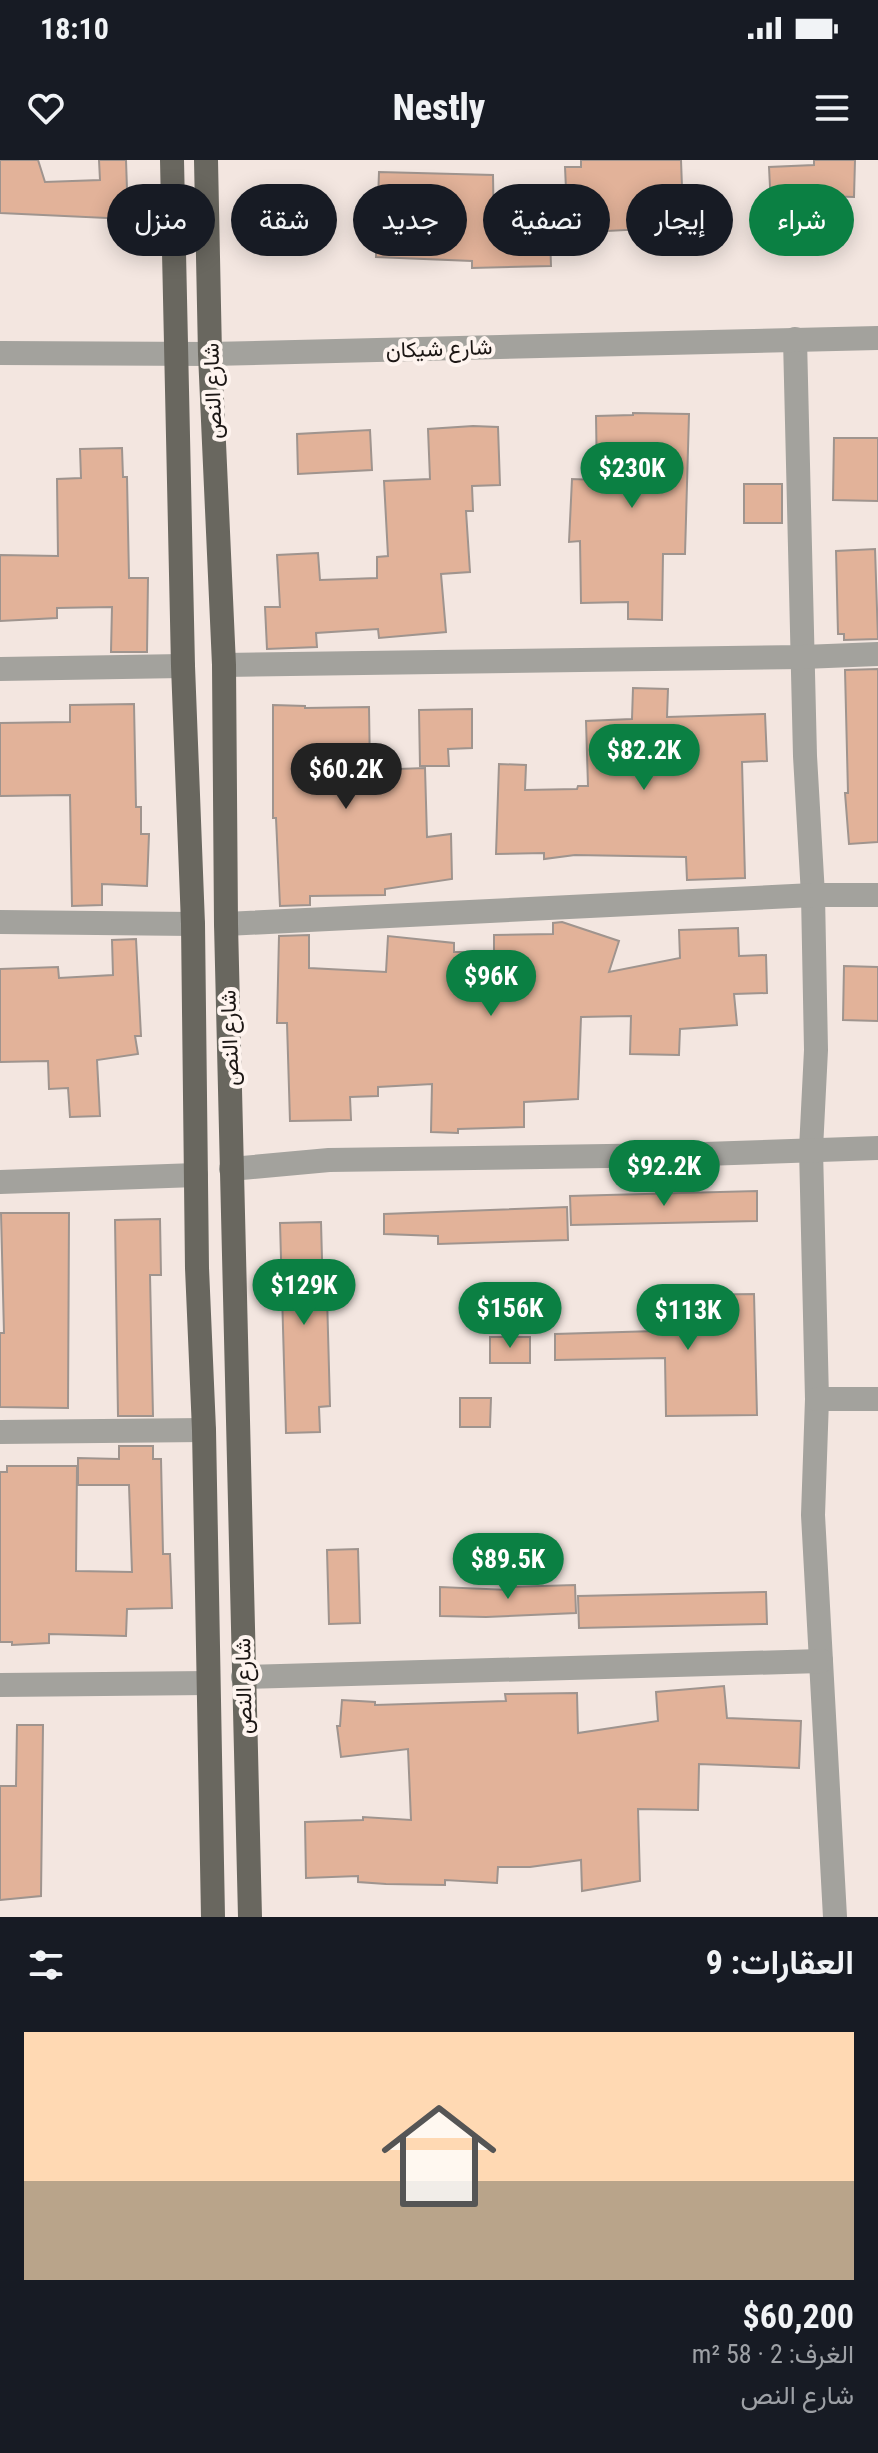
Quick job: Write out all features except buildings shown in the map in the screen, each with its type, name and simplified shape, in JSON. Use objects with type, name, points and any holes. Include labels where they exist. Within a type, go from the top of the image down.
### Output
[{"type":"main road","name":"شارع النص","points":[[172,160],[183,666],[193,924],[197,1268],[204,1430],[213,1917]]},
{"type":"main road","name":"شارع النص","points":[[206,160],[210,354],[224,665],[231,1169],[250,1917]]},
{"type":"street","name":"شارع شيكان","points":[[0,353],[210,354],[878,338]]},
{"type":"street","points":[[795,339],[816,1050],[811,1149],[817,1399],[813,1515],[835,1917]]},
{"type":"street","points":[[224,665],[878,654]]},
{"type":"street","points":[[0,669],[183,666]]},
{"type":"street","points":[[226,924],[813,895],[878,895]]},
{"type":"street","points":[[0,922],[193,924]]},
{"type":"street","points":[[231,1169],[329,1160],[674,1155],[878,1148]]},
{"type":"street","points":[[0,1182],[196,1175]]},
{"type":"street","points":[[817,1399],[878,1399]]},
{"type":"street","points":[[0,1432],[204,1430]]},
{"type":"street","points":[[243,1677],[821,1661]]},
{"type":"street","points":[[0,1685],[208,1683]]}]
